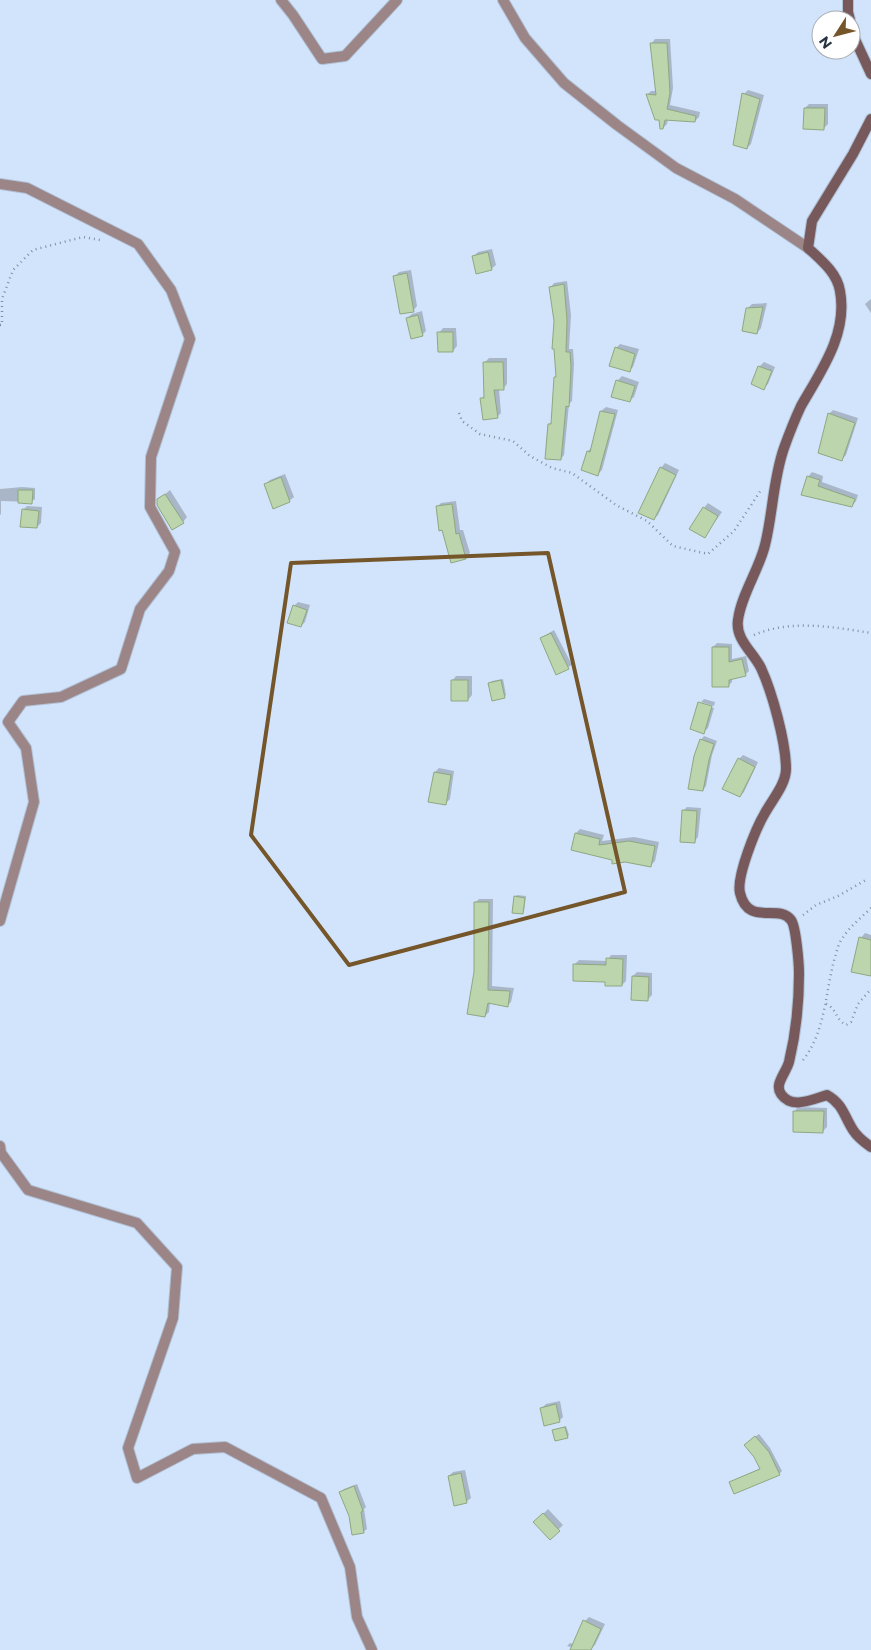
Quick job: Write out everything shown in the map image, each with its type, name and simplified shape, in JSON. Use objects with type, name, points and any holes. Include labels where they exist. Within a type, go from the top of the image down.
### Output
[{"type":"street","points":[[281,0],[322,59],[345,56],[397,0]]},
{"type":"street","points":[[503,0],[525,38],[564,83],[676,168],[736,199],[808,248],[835,276],[840,292],[839,330],[833,349],[800,410],[782,455],[765,547],[742,604],[737,622],[743,642],[760,666],[774,707],[785,755],[786,773],[762,817],[744,862],[739,891],[743,902],[750,910],[760,914],[780,914],[787,916],[794,922],[799,970],[798,1015],[788,1065],[779,1084],[780,1093],[788,1100],[798,1103],[827,1095],[836,1100],[853,1130],[861,1140],[871,1147]]},
{"type":"street","points":[[861,52],[871,74]]},
{"type":"street","points":[[808,248],[812,221],[853,154],[871,118]]},
{"type":"street","points":[[0,184],[27,188],[138,244],[171,290],[190,339],[151,457],[150,507],[175,552],[169,571],[140,609],[120,669],[61,697],[23,700],[8,722],[26,748],[34,802],[0,921]]},
{"type":"street","points":[[0,1146],[1,1153],[28,1190],[137,1223],[177,1267],[173,1318],[128,1448],[137,1478],[193,1449],[224,1447],[321,1498],[350,1567],[357,1617],[372,1650]]},
{"type":"path","points":[[0,325],[2,325],[2,300],[13,270],[33,250],[83,237],[106,241]]},
{"type":"path","points":[[459,413],[462,421],[480,434],[514,441],[530,456],[552,468],[572,473],[616,505],[646,521],[673,546],[690,550],[708,554],[716,548],[734,531],[766,484]]},
{"type":"path","points":[[743,642],[756,634],[779,628],[804,626],[833,627],[871,633]]},
{"type":"path","points":[[794,922],[816,905],[838,896],[866,880]]},
{"type":"path","points":[[788,1065],[804,1060],[816,1036],[823,1016],[832,969],[840,941],[849,929],[871,908]]},
{"type":"path","points":[[826,1004],[832,1007],[839,1022],[846,1025],[851,1022],[858,1004],[871,990]]},
{"type":"highlighted area","points":[[548,553],[625,892],[349,965],[251,835],[291,563]]},
{"type":"building","points":[[650,43],[667,43],[670,93],[667,109],[696,116],[695,122],[665,120],[663,129],[660,129],[659,120],[655,120],[646,94],[656,95]]},
{"type":"building","points":[[742,93],[760,99],[747,149],[733,145]]},
{"type":"building","points":[[804,108],[825,108],[824,130],[803,129]]},
{"type":"building","points":[[488,252],[492,270],[476,274],[472,256]]},
{"type":"building","points":[[407,273],[414,312],[400,314],[393,276]]},
{"type":"building","points":[[564,284],[567,320],[566,352],[570,352],[571,368],[569,407],[566,406],[561,460],[545,459],[548,424],[551,424],[554,377],[556,377],[554,349],[552,349],[554,321],[549,287]]},
{"type":"building","points":[[763,307],[757,334],[742,331],[746,308]]},
{"type":"building","points":[[418,315],[423,336],[411,339],[406,318]]},
{"type":"building","points":[[437,332],[453,332],[453,352],[438,352]]},
{"type":"building","points":[[615,347],[635,354],[630,372],[609,366]]},
{"type":"building","points":[[483,362],[503,362],[504,390],[494,390],[498,418],[483,420],[480,398],[484,398]]},
{"type":"building","points":[[758,366],[772,371],[764,390],[751,384]]},
{"type":"building","points":[[616,380],[635,386],[630,402],[611,397]]},
{"type":"building","points":[[600,411],[615,414],[598,476],[581,470],[587,451],[590,452]]},
{"type":"building","points":[[828,413],[855,423],[842,461],[818,453]]},
{"type":"building","points":[[660,467],[676,475],[654,520],[638,513]]},
{"type":"building","points":[[807,476],[820,480],[818,486],[855,499],[852,507],[801,495]]},
{"type":"building","points":[[281,477],[290,502],[273,509],[264,484]]},
{"type":"building","points":[[18,490],[33,490],[32,504],[18,503]]},
{"type":"building","points":[[165,494],[184,523],[172,530],[157,505],[157,499]]},
{"type":"building","points":[[452,504],[456,534],[459,533],[466,559],[451,563],[442,530],[439,531],[436,506]]},
{"type":"building","points":[[703,507],[718,516],[705,538],[689,529]]},
{"type":"building","points":[[22,509],[39,511],[37,528],[20,527]]},
{"type":"building","points":[[293,605],[307,610],[301,627],[287,623]]},
{"type":"building","points":[[551,633],[569,669],[556,675],[540,638]]},
{"type":"building","points":[[712,647],[729,647],[729,662],[742,659],[746,676],[729,680],[729,687],[712,687]]},
{"type":"building","points":[[451,680],[468,680],[468,701],[451,701]]},
{"type":"building","points":[[501,680],[505,698],[492,701],[488,683]]},
{"type":"building","points":[[698,702],[712,706],[704,734],[690,729]]},
{"type":"building","points":[[700,739],[714,744],[703,791],[688,789],[694,756]]},
{"type":"building","points":[[738,758],[755,767],[740,797],[722,789]]},
{"type":"building","points":[[434,772],[451,775],[446,805],[428,802]]},
{"type":"building","points":[[682,810],[697,811],[695,843],[680,842]]},
{"type":"building","points":[[575,833],[600,839],[599,845],[629,841],[655,846],[651,867],[625,862],[612,864],[612,860],[571,850]]},
{"type":"building","points":[[514,896],[525,898],[523,914],[512,913]]},
{"type":"building","points":[[474,902],[489,902],[488,990],[510,991],[508,1007],[488,1003],[485,1017],[467,1014],[474,972]]},
{"type":"building","points":[[859,937],[871,940],[871,976],[851,972]]},
{"type":"building","points":[[606,958],[623,959],[622,986],[605,986],[605,982],[573,981],[573,964],[606,965]]},
{"type":"building","points":[[632,976],[649,977],[648,1001],[631,1000]]},
{"type":"building","points":[[793,1111],[824,1111],[823,1133],[793,1132]]},
{"type":"building","points":[[556,1404],[560,1422],[544,1426],[540,1408]]},
{"type":"building","points":[[565,1427],[568,1438],[555,1441],[552,1430]]},
{"type":"building","points":[[755,1436],[769,1452],[780,1475],[734,1494],[729,1482],[760,1469],[754,1457],[744,1445]]},
{"type":"building","points":[[461,1473],[467,1503],[454,1506],[448,1476]]},
{"type":"building","points":[[354,1486],[363,1511],[361,1512],[364,1533],[352,1535],[349,1516],[339,1492]]},
{"type":"building","points":[[543,1513],[560,1531],[550,1540],[533,1522]]},
{"type":"building","points":[[583,1620],[601,1629],[591,1650],[570,1650]]}]
